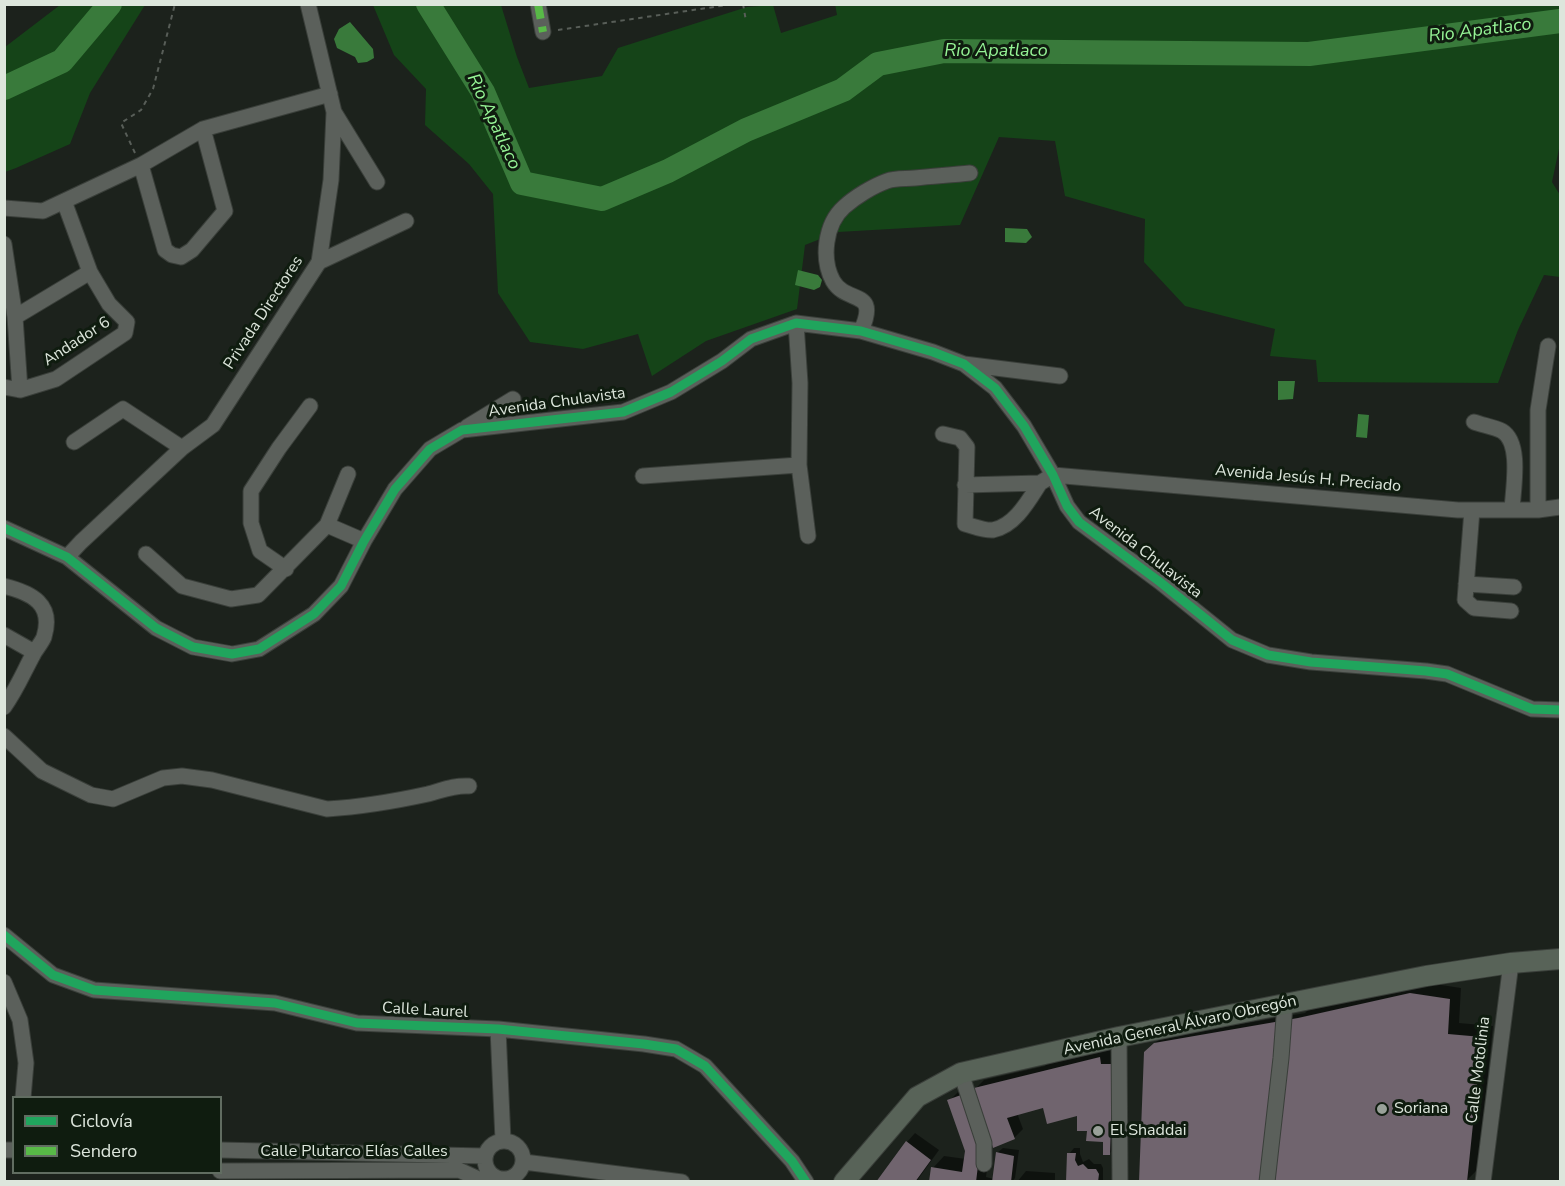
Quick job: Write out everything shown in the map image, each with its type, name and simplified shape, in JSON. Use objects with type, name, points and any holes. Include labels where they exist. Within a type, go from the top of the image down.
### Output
[{"type":"main road","name":"Avenida General Álvaro Obregón","points":[[844,1182],[917,1097],[961,1073],[1119,1037],[1426,976],[1511,963],[1560,959]]},
{"type":"street","name":"Privada Directores","points":[[67,557],[182,448],[213,425],[319,262],[331,180],[333,112],[308,4]]},
{"type":"street","points":[[538,4],[543,32]]},
{"type":"street","points":[[4,208],[43,211],[141,165],[203,129],[330,94]]},
{"type":"street","points":[[333,112],[377,182]]},
{"type":"street","points":[[141,165],[165,250],[181,257],[192,250],[225,211],[203,129]]},
{"type":"street","points":[[861,331],[868,316],[866,305],[858,298],[844,292],[834,282],[825,254],[830,230],[842,208],[888,180],[970,173]]},
{"type":"street","points":[[15,317],[90,272],[64,201]]},
{"type":"street","points":[[319,262],[406,221]]},
{"type":"street","points":[[4,244],[15,317],[20,390]]},
{"type":"street","name":"Andador 6","points":[[4,387],[20,390],[56,379],[125,333],[127,322],[109,304],[90,272]]},
{"type":"street","points":[[796,323],[800,382],[799,465],[808,536]]},
{"type":"street","name":"Avenida Chulavista","points":[[4,528],[67,557],[156,628],[193,647],[232,654],[259,649],[314,614],[341,586],[395,489],[430,449],[462,430],[623,412],[671,392],[722,361],[751,339],[796,323],[861,331],[933,352],[964,364],[995,388],[1024,426],[1046,479],[1079,522],[1160,582],[1232,640],[1268,655],[1311,662],[1426,671],[1447,675],[1532,709],[1560,710]]},
{"type":"street","points":[[1538,510],[1538,410],[1548,346]]},
{"type":"street","points":[[964,364],[1060,376]]},
{"type":"street","points":[[462,430],[513,399]]},
{"type":"street","points":[[286,569],[260,551],[251,523],[251,491],[310,406]]},
{"type":"street","points":[[74,442],[123,409],[182,448]]},
{"type":"street","points":[[1474,422],[1503,432],[1511,442],[1514,454],[1512,510]]},
{"type":"street","points":[[943,434],[960,438],[967,447],[965,524],[992,530],[1007,524],[1025,507],[1046,479]]},
{"type":"street","points":[[643,477],[799,465]]},
{"type":"street","points":[[146,554],[182,586],[231,599],[258,595],[327,525],[348,474]]},
{"type":"street","name":"Avenida Jesús H. Preciado","points":[[965,485],[1046,479],[1472,510],[1538,510],[1560,507]]},
{"type":"street","points":[[1472,510],[1465,600],[1474,608],[1511,611]]},
{"type":"street","points":[[327,525],[364,541]]},
{"type":"street","points":[[1466,584],[1514,587]]},
{"type":"street","points":[[4,586],[20,590],[40,601],[46,615],[44,638],[11,687],[4,707]]},
{"type":"street","points":[[4,635],[34,652]]},
{"type":"street","points":[[4,736],[42,771],[92,795],[113,799],[173,776],[212,780],[327,809],[419,795],[451,786],[469,786]]},
{"type":"street","name":"Calle Laurel","points":[[4,935],[53,975],[94,990],[275,1003],[357,1023],[498,1029],[676,1049],[705,1066],[792,1161],[806,1182]]},
{"type":"street","name":"Calle Motolinia","points":[[1483,1182],[1511,963]]},
{"type":"street","points":[[4,982],[20,1020],[26,1063],[23,1096]]},
{"type":"street","points":[[1267,1182],[1285,1004]]},
{"type":"street","points":[[498,1029],[503,1140]]},
{"type":"street","points":[[1119,1037],[1120,1182]]},
{"type":"street","points":[[961,1073],[984,1143],[984,1164]]},
{"type":"street","points":[[503,1140],[514,1142],[522,1151],[524,1162],[520,1171],[504,1180],[496,1178],[489,1172],[484,1156],[491,1144],[503,1140]]},
{"type":"street","name":"Calle Plutarco Elías Calles","points":[[222,1150],[484,1156]]},
{"type":"street","points":[[524,1162],[682,1182]]},
{"type":"street","name":"Calle Plutarco Elías Calles","points":[[222,1171],[459,1170],[484,1182]]},
{"type":"path","points":[[141,165],[121,123],[141,110],[153,89],[175,4]]},
{"type":"path","points":[[543,32],[734,4]]},
{"type":"path","points":[[743,4],[746,21]]},
{"type":"shaded area","points":[[835,4],[1560,5],[1560,144],[1552,182],[1560,195],[1560,277],[1544,275],[1518,330],[1498,383],[1318,382],[1316,360],[1270,356],[1275,329],[1185,306],[1144,262],[1145,219],[1065,196],[1055,141],[999,137],[960,225],[838,232],[805,245],[797,309],[706,341],[652,376],[638,334],[583,349],[530,342],[498,293],[493,194],[469,164],[425,125],[426,89],[394,55],[373,5],[501,5],[529,88],[602,76],[618,48],[747,7],[773,5],[781,33],[837,15]]},
{"type":"shaded area","points":[[60,5],[145,5],[90,93],[70,144],[5,172],[5,47]]},
{"type":"shaded area","points":[[350,22],[373,49],[374,58],[367,62],[358,63],[355,57],[337,48],[334,39],[339,29]]},
{"type":"shaded area","points":[[1005,228],[1027,229],[1032,237],[1026,243],[1005,242]]},
{"type":"shaded area","points":[[798,270],[818,275],[822,280],[820,287],[814,290],[795,285]]},
{"type":"shaded area","points":[[1278,381],[1295,381],[1293,399],[1278,400]]},
{"type":"shaded area","points":[[1358,414],[1369,415],[1367,438],[1356,437]]},
{"type":"building","points":[[1410,993],[1450,999],[1448,1034],[1482,1037],[1467,1182],[1139,1182],[1144,1052],[1154,1043],[1298,1018]]},
{"type":"building","points":[[1100,1057],[1101,1064],[1113,1064],[1110,1155],[1103,1155],[1103,1142],[1086,1141],[1087,1131],[1077,1131],[1077,1116],[1047,1124],[1043,1108],[1007,1118],[1015,1139],[993,1148],[974,1088]]},
{"type":"building","points":[[961,1095],[980,1149],[976,1182],[929,1182],[931,1167],[962,1172],[965,1151],[947,1100]]},
{"type":"building","points":[[906,1141],[931,1160],[915,1182],[876,1182]]},
{"type":"building","points":[[996,1152],[1014,1156],[1011,1182],[992,1182]]},
{"type":"building","points":[[1067,1153],[1076,1153],[1075,1160],[1078,1166],[1083,1164],[1088,1169],[1096,1169],[1099,1174],[1098,1182],[1066,1182]]},
{"type":"waterway","name":"Rio Apatlaco","points":[[4,88],[62,61],[110,4]]},
{"type":"waterway","name":"Rio Apatlaco","points":[[428,4],[483,92],[522,183],[602,199],[668,171],[746,130],[843,90],[878,64],[944,51],[1309,54],[1560,21]]},
{"type":"marked path","points":[[538,4],[543,32]]},
{"type":"cycle path","points":[[4,528],[67,557],[156,628],[193,647],[232,654],[259,649],[314,614],[341,586],[395,489],[430,449],[462,430],[623,412],[671,392],[722,361],[751,339],[796,323],[861,331],[933,352],[964,364],[995,388],[1024,426],[1053,475],[1067,506],[1079,522],[1160,582],[1232,640],[1268,655],[1311,662],[1447,674],[1532,709],[1560,710]]},
{"type":"cycle path","points":[[4,935],[53,975],[94,990],[275,1003],[357,1023],[498,1029],[676,1049],[705,1066],[792,1161],[806,1182]]},
{"type":"place","name":"Soriana","points":[[1382,1109]]},
{"type":"place","name":"El Shaddai","points":[[1098,1131]]}]
